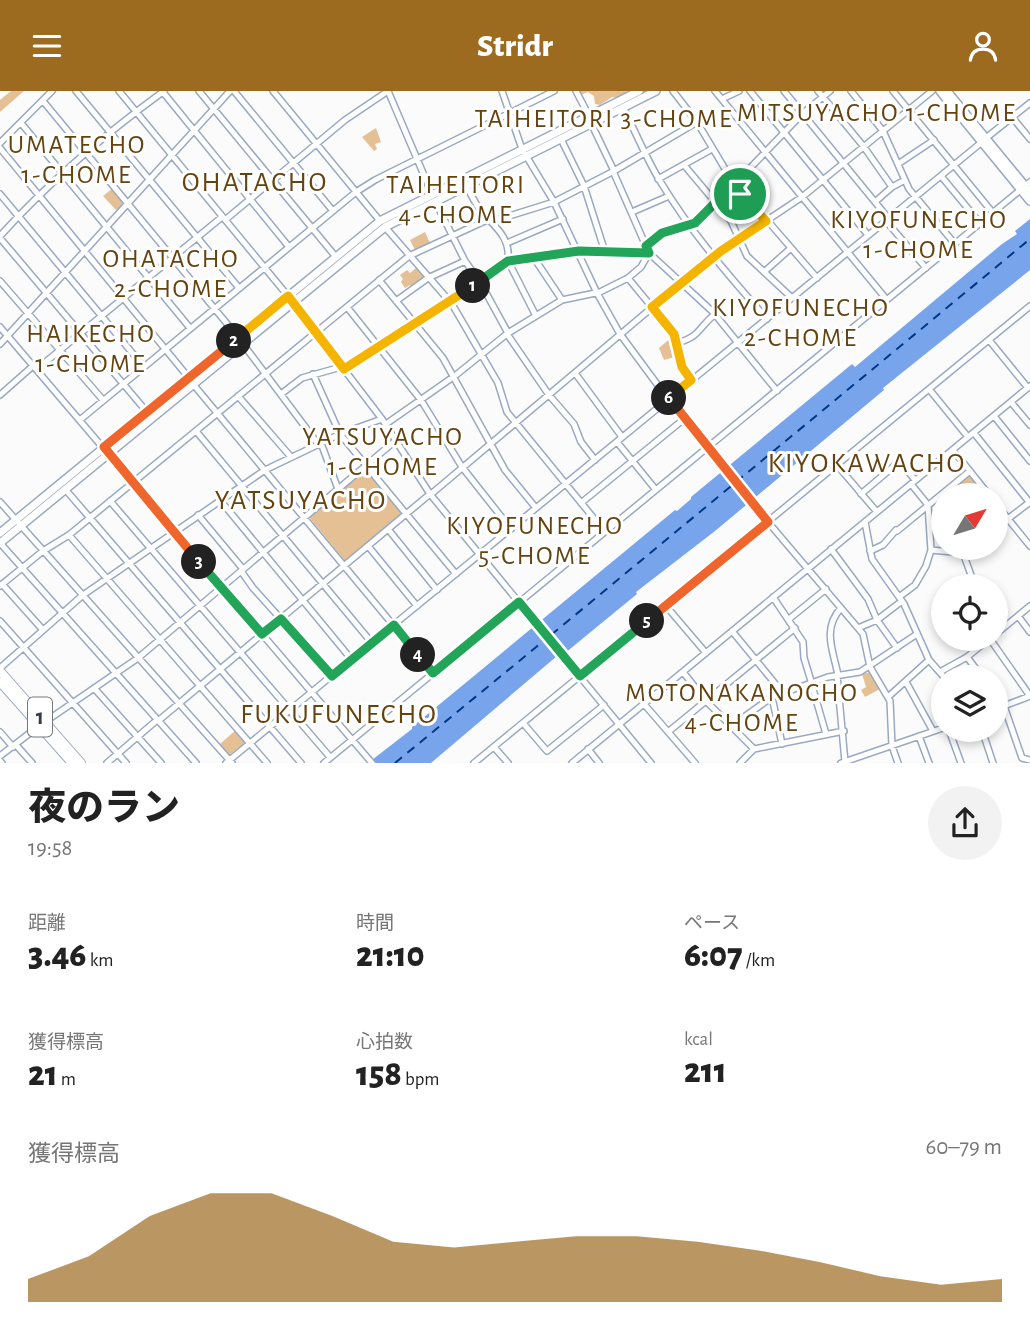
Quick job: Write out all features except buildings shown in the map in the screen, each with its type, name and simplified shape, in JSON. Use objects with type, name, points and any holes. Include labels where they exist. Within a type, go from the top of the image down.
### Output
[{"type":"highway","name":"1","points":[[0,670],[72,763]]},
{"type":"highway","name":"1","points":[[0,682],[81,763]]},
{"type":"main road","points":[[433,198],[466,186],[525,152],[561,139],[639,91]]},
{"type":"main road","points":[[290,300],[335,257],[382,224],[590,120],[656,91]]},
{"type":"main road","points":[[940,91],[1027,188],[1030,201]]},
{"type":"main road","points":[[947,91],[984,140]]},
{"type":"main road","points":[[0,543],[19,523],[382,224]]},
{"type":"main road","points":[[0,533],[19,523],[65,489],[147,412],[191,381]]},
{"type":"street","points":[[52,91],[0,146],[217,414],[433,673]]},
{"type":"street","points":[[76,91],[239,288]]},
{"type":"street","points":[[119,91],[264,267],[384,421],[430,494],[651,763]]},
{"type":"street","points":[[147,412],[0,237],[18,216],[38,194],[163,91],[289,247]]},
{"type":"street","points":[[199,91],[335,257]]},
{"type":"street","points":[[0,344],[232,91],[333,211]]},
{"type":"street","points":[[273,91],[408,256],[450,302],[498,383],[507,412],[605,532]]},
{"type":"street","points":[[0,395],[102,317],[345,120],[388,91],[433,198],[465,261],[480,282],[507,334],[549,395],[574,424],[581,442],[595,460]]},
{"type":"street","points":[[502,91],[525,152],[563,219],[597,293],[620,334],[684,419],[863,634],[870,667],[888,697],[892,715],[892,746],[898,763]]},
{"type":"street","points":[[80,419],[356,191],[510,113],[540,94],[554,91]]},
{"type":"street","points":[[576,91],[649,253],[715,314],[776,391]]},
{"type":"street","points":[[673,91],[697,122],[740,194],[817,278]]},
{"type":"street","points":[[715,91],[887,300]]},
{"type":"street","points":[[722,99],[739,91]]},
{"type":"street","points":[[750,91],[868,235]]},
{"type":"street","points":[[783,91],[926,268]]},
{"type":"street","points":[[818,91],[864,147],[892,187]]},
{"type":"street","points":[[646,246],[659,235],[703,217],[802,114],[830,91]]},
{"type":"street","points":[[851,91],[883,131],[915,197],[955,244]]},
{"type":"street","points":[[894,91],[993,213]]},
{"type":"street","points":[[107,763],[712,257],[802,197],[932,91]]},
{"type":"street","points":[[43,101],[241,340],[320,443],[338,489]]},
{"type":"street","points":[[0,502],[229,762],[1030,103]]},
{"type":"street","points":[[623,107],[658,179],[688,225],[712,257],[767,319]]},
{"type":"street","points":[[1012,117],[1030,139]]},
{"type":"street","points":[[43,630],[1,585],[43,551],[69,535],[408,256],[491,220],[554,202],[697,122]]},
{"type":"street","points":[[21,123],[190,328]]},
{"type":"street","points":[[561,139],[584,186],[606,252]]},
{"type":"street","points":[[898,164],[934,140]]},
{"type":"street","points":[[658,179],[712,149]]},
{"type":"street","points":[[684,165],[731,221],[747,255],[792,298]]},
{"type":"street","points":[[941,176],[981,223]]},
{"type":"street","points":[[874,202],[905,180]]},
{"type":"street","points":[[466,186],[476,204],[507,243],[508,261],[536,316]]},
{"type":"street","points":[[324,763],[955,244],[1027,188]]},
{"type":"street","points":[[0,194],[144,367]]},
{"type":"street","points":[[632,212],[669,196]]},
{"type":"street","points":[[507,243],[563,219]]},
{"type":"street","points":[[764,272],[791,248]]},
{"type":"street","points":[[281,394],[302,378],[343,368],[380,347],[508,261],[579,251],[649,253]]},
{"type":"street","points":[[0,670],[83,595],[265,470],[340,434],[384,421],[421,400],[507,334],[562,300],[597,293],[628,278],[641,267],[649,253]]},
{"type":"street","points":[[534,258],[562,300]]},
{"type":"street","points":[[396,301],[428,278],[465,261]]},
{"type":"street","points":[[628,278],[674,334],[682,367],[691,380]]},
{"type":"street","points":[[379,280],[443,358],[505,470],[536,508]]},
{"type":"street","points":[[0,281],[103,400]]},
{"type":"street","points":[[474,763],[1030,306]]},
{"type":"street","points":[[347,307],[421,400],[463,467],[511,529]]},
{"type":"street","points":[[677,343],[696,336],[702,325],[715,314]]},
{"type":"street","points":[[0,327],[372,763]]},
{"type":"street","points":[[572,763],[1029,387],[989,340]]},
{"type":"street","points":[[575,373],[632,461],[656,490]]},
{"type":"street","points":[[313,375],[340,434],[456,574]]},
{"type":"street","points":[[929,389],[1030,503],[1008,519],[1030,547]]},
{"type":"street","points":[[239,396],[290,457]]},
{"type":"street","points":[[1010,402],[1030,425]]},
{"type":"street","points":[[994,416],[1030,461]]},
{"type":"street","points":[[581,503],[684,419]]},
{"type":"street","points":[[196,431],[372,643]]},
{"type":"street","points":[[1,760],[42,725],[138,658],[395,440]]},
{"type":"street","points":[[953,450],[980,483]]},
{"type":"street","points":[[858,628],[877,620],[916,584],[931,550],[928,505],[900,461],[861,494]]},
{"type":"street","points":[[837,465],[877,512]]},
{"type":"street","points":[[870,551],[883,545],[970,471]]},
{"type":"street","points":[[65,489],[301,763]]},
{"type":"street","points":[[110,501],[199,607],[291,709],[330,758]]},
{"type":"street","points":[[220,501],[352,660]]},
{"type":"street","points":[[198,515],[281,619],[332,676]]},
{"type":"street","points":[[865,522],[872,559],[901,599],[933,665]]},
{"type":"street","points":[[388,529],[437,590]]},
{"type":"street","points":[[69,535],[267,763]]},
{"type":"street","points":[[0,543],[196,763]]},
{"type":"street","points":[[368,547],[417,605]]},
{"type":"street","points":[[831,549],[869,599],[877,620],[897,648]]},
{"type":"street","points":[[789,619],[826,589]]},
{"type":"street","points":[[773,597],[803,642],[804,658],[826,734]]},
{"type":"street","points":[[666,606],[706,653]]},
{"type":"street","points":[[1008,624],[1030,606]]},
{"type":"street","points":[[841,608],[832,618],[830,628],[844,731],[844,762],[931,732]]},
{"type":"street","points":[[1018,616],[1030,632]]},
{"type":"street","points":[[0,621],[126,763]]},
{"type":"street","points":[[668,732],[795,628]]},
{"type":"street","points":[[732,631],[782,692]]},
{"type":"street","points":[[734,728],[772,697],[811,682],[860,672],[917,634]]},
{"type":"street","points":[[956,665],[975,651]]},
{"type":"street","points":[[998,651],[1030,696],[1008,704]]},
{"type":"street","points":[[967,657],[973,665]]},
{"type":"street","points":[[888,697],[929,660]]},
{"type":"street","points":[[683,672],[706,701],[754,748]]},
{"type":"street","points":[[906,682],[931,727]]},
{"type":"street","points":[[94,688],[161,763]]},
{"type":"street","points":[[772,697],[782,744]]},
{"type":"street","points":[[644,704],[695,763]]},
{"type":"street","points":[[523,723],[547,751],[604,705]]},
{"type":"street","points":[[1008,715],[1027,758],[1014,763]]},
{"type":"street","points":[[740,763],[754,748],[844,731]]},
{"type":"street","points":[[0,732],[32,763]]},
{"type":"street","points":[[919,736],[929,763]]},
{"type":"street","points":[[953,742],[961,763]]},
{"type":"street","points":[[986,742],[993,763]]},
{"type":"street","points":[[494,747],[508,763]]},
{"type":"street","points":[[589,749],[599,763]]},
{"type":"shaded area","points":[[11,91],[24,91],[0,112],[0,100]]},
{"type":"shaded area","points":[[577,91],[627,91],[619,98],[612,97],[600,105],[595,104],[594,96],[588,92],[580,95]]},
{"type":"shaded area","points":[[376,128],[381,142],[375,144],[377,149],[374,151],[362,137]]},
{"type":"shaded area","points":[[113,188],[124,202],[117,211],[103,196]]},
{"type":"shaded area","points":[[425,232],[430,243],[415,250],[410,240]]},
{"type":"shaded area","points":[[416,268],[425,277],[412,288],[410,285],[405,288],[400,275],[407,270],[410,273]]},
{"type":"shaded area","points":[[673,336],[678,356],[664,360],[659,348]]},
{"type":"shaded area","points":[[365,470],[404,514],[345,561],[309,517]]},
{"type":"shaded area","points":[[970,475],[976,483],[957,483]]},
{"type":"shaded area","points":[[870,672],[880,689],[865,697],[861,690],[866,687],[862,674]]},
{"type":"shaded area","points":[[237,729],[246,742],[229,755],[220,744]]},
{"type":"water","points":[[1030,219],[1030,270],[883,388],[884,390],[715,531],[636,592],[637,594],[559,658],[557,656],[431,763],[368,763],[677,511],[852,364],[855,367],[1017,234],[1015,231]]},
{"type":"ferry route","points":[[551,635],[1030,239]]},
{"type":"ferry route","points":[[395,763],[546,639]]},
{"type":"district","name":"MITSUYACHO 1-CHOME","points":[[877,113]]},
{"type":"district","name":"TAIHEITORI 3-CHOME","points":[[604,119]]},
{"type":"district","name":"UMATECHO 1-CHOME","points":[[77,160]]},
{"type":"district","name":"OHATACHO","points":[[255,183]]},
{"type":"district","name":"TAIHEITORI 4-CHOME","points":[[456,200]]},
{"type":"district","name":"KIYOFUNECHO 1-CHOME","points":[[919,234]]},
{"type":"district","name":"OHATACHO 2-CHOME","points":[[171,274]]},
{"type":"district","name":"KIYOFUNECHO 2-CHOME","points":[[801,322]]},
{"type":"district","name":"HAIKECHO 1-CHOME","points":[[91,348]]},
{"type":"district","name":"YATSUYACHO 1-CHOME","points":[[383,452]]},
{"type":"district","name":"KIYOKAWACHO","points":[[867,464]]},
{"type":"district","name":"YATSUYACHO","points":[[301,501]]},
{"type":"district","name":"KIYOFUNECHO 5-CHOME","points":[[535,540]]},
{"type":"district","name":"MOTONAKANOCHO 4-CHOME","points":[[742,708]]},
{"type":"district","name":"FUKUFUNECHO","points":[[339,715]]},
{"type":"route","points":[[734,184],[740,194],[766,221],[721,251],[652,307],[674,334],[682,367],[691,380],[668,399],[768,522],[580,676],[519,602],[433,673],[394,625],[332,676],[281,619],[262,634],[104,447],[288,296],[344,369],[480,282],[508,261],[579,251],[649,253],[646,246],[659,235],[695,223],[734,184]]}]
